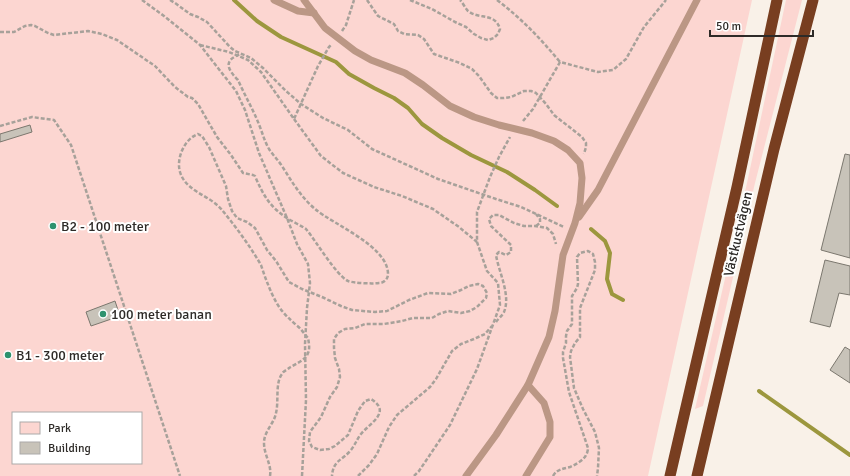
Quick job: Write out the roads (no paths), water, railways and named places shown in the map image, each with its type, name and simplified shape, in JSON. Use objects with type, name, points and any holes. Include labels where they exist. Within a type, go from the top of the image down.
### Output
[{"type":"highway","name":"Västkustvägen","points":[[670,476],[737,187],[777,0]]},
{"type":"highway","name":"Västkustvägen","points":[[697,476],[774,149],[813,0]]},
{"type":"lane","points":[[274,0],[298,11],[314,13]]},
{"type":"lane","points":[[304,0],[325,28],[355,51],[371,60],[405,73],[450,106],[474,117],[532,133],[554,141],[568,150],[580,163],[582,178],[580,203],[575,223],[563,256],[555,311],[549,337],[528,385],[496,435],[466,476]]},
{"type":"lane","points":[[575,223],[598,190],[697,0]]},
{"type":"lane","points":[[526,476],[550,437],[550,422],[544,404],[528,385]]},
{"type":"waterway","points":[[234,0],[257,21],[281,37],[336,62],[349,74],[394,98],[408,108],[422,124],[442,138],[471,155],[507,172],[557,206]]},
{"type":"waterway","points":[[591,229],[605,241],[610,253],[607,279],[612,294],[623,300]]},
{"type":"waterway","points":[[759,391],[850,455]]},
{"type":"place","name":"B2 - 100 meter","points":[[53,226]]},
{"type":"place","name":"100 meter banan","points":[[103,314]]},
{"type":"place","name":"B1 - 300 meter","points":[[8,355]]}]
